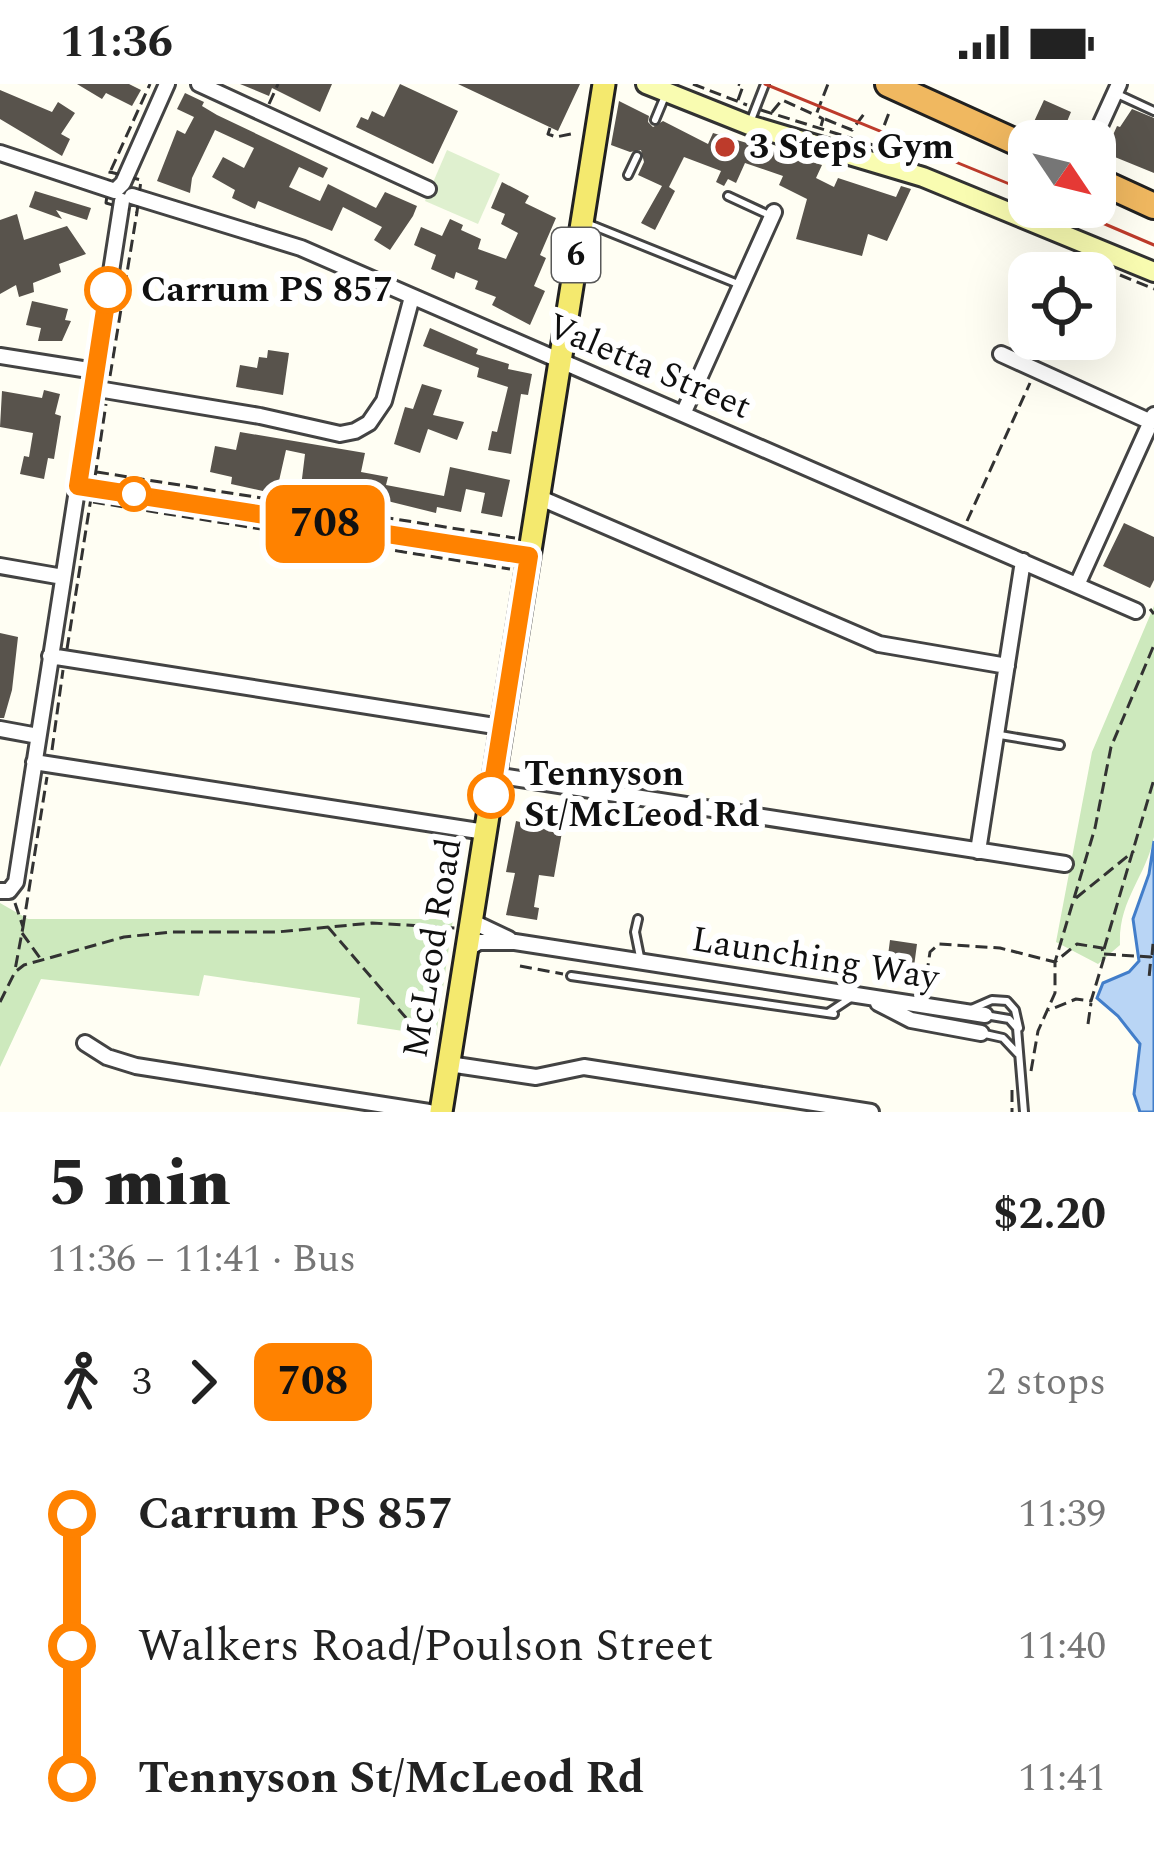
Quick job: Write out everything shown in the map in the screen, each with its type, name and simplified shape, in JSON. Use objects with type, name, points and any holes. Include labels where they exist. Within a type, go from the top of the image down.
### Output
[{"type":"highway","points":[[889,97],[1008,140]]},
{"type":"highway","points":[[1116,188],[1154,206]]},
{"type":"main road","name":"McLeod Road","points":[[441,1112],[501,727],[518,554],[538,497],[604,84]]},
{"type":"street","points":[[5,891],[16,882],[42,763],[38,736],[58,657],[63,577],[87,492],[100,390],[95,371],[123,193],[167,84]]},
{"type":"street","points":[[199,84],[428,189]]},
{"type":"street","points":[[646,84],[749,125],[923,177],[1154,272]]},
{"type":"street","points":[[1103,120],[1117,88]]},
{"type":"street","name":"Valetta Street","points":[[0,153],[291,244],[1143,610]]},
{"type":"street","points":[[683,414],[773,214]]},
{"type":"street","points":[[100,390],[340,434],[355,431],[369,423],[384,401],[412,297]]},
{"type":"street","points":[[1001,354],[1152,419],[1147,451],[1077,585]]},
{"type":"street","points":[[0,356],[95,371]]},
{"type":"street","points":[[87,492],[518,554]]},
{"type":"street","points":[[538,497],[879,644],[1007,666]]},
{"type":"street","points":[[978,851],[1023,561]]},
{"type":"street","points":[[0,566],[63,577]]},
{"type":"street","points":[[58,657],[501,727]]},
{"type":"street","points":[[0,729],[38,736]]},
{"type":"street","points":[[42,763],[485,832]]},
{"type":"street","points":[[494,775],[1065,864]]},
{"type":"street","name":"Launching Way","points":[[468,942],[487,925],[515,942]]},
{"type":"street","name":"Launching Way","points":[[468,942],[515,942],[921,1007],[963,1012],[986,1008]]},
{"type":"street","points":[[859,996],[911,1020],[981,1033]]},
{"type":"street","points":[[86,1043],[107,1058],[136,1066],[429,1112]]},
{"type":"street","points":[[449,1064],[536,1077],[584,1066],[871,1112]]},
{"type":"lane","points":[[749,125],[765,84]]},
{"type":"lane","points":[[1117,88],[1154,111]]},
{"type":"lane","points":[[655,120],[667,93]]},
{"type":"lane","points":[[628,175],[637,156]]},
{"type":"lane","points":[[728,196],[773,214]]},
{"type":"lane","points":[[581,221],[741,285]]},
{"type":"lane","points":[[996,735],[1060,745]]},
{"type":"lane","points":[[638,919],[635,932],[641,962]]},
{"type":"lane","points":[[571,976],[831,1014],[859,996]]},
{"type":"lane","points":[[986,1008],[995,999],[1012,1004],[1024,1112]]},
{"type":"lane","name":"Launching Way","points":[[986,1008],[1011,1020],[1019,1038]]},
{"type":"lane","points":[[981,1033],[1006,1040],[1019,1057]]},
{"type":"path","points":[[110,172],[150,84]]},
{"type":"path","points":[[264,114],[278,84]]},
{"type":"path","points":[[816,116],[828,84]]},
{"type":"path","points":[[737,101],[742,85]]},
{"type":"path","points":[[877,144],[889,97]]},
{"type":"path","points":[[771,114],[782,100],[852,130],[864,114]]},
{"type":"path","points":[[815,145],[824,119]]},
{"type":"path","points":[[550,128],[548,134],[556,137],[576,134]]},
{"type":"path","points":[[0,1002],[15,972],[58,657],[87,492],[96,472],[100,390],[137,212]]},
{"type":"path","points":[[962,534],[1041,360]]},
{"type":"path","points":[[96,472],[518,554]]},
{"type":"path","points":[[87,492],[518,554]]},
{"type":"path","points":[[1143,610],[1154,614]]},
{"type":"path","points":[[1021,1089],[1028,1088],[1038,1031],[1055,993],[1055,962],[1095,828],[1111,746],[1154,645]]},
{"type":"path","points":[[1088,1024],[1154,779]]},
{"type":"path","points":[[1076,898],[1135,850]]},
{"type":"path","points":[[5,891],[41,959]]},
{"type":"path","points":[[15,972],[41,959],[140,935],[277,932],[372,922],[468,942]]},
{"type":"path","points":[[327,925],[407,1019],[427,1030],[454,1034]]},
{"type":"path","points":[[921,1007],[930,952],[939,944],[1000,948],[1055,962]]},
{"type":"path","points":[[1055,962],[1080,944],[1151,957]]},
{"type":"path","points":[[1149,978],[1153,944]]},
{"type":"path","points":[[520,966],[571,976]]},
{"type":"path","points":[[1047,1011],[1076,999],[1091,1001]]},
{"type":"green space","points":[[447,150],[500,174],[478,224],[425,201]]},
{"type":"green space","points":[[1154,606],[1154,837],[1123,915],[1120,945],[1098,964],[1056,942],[1092,752]]},
{"type":"green space","points":[[0,903],[28,919],[453,919],[436,1036],[357,1024],[360,998],[204,975],[199,996],[41,979],[0,1067]]},
{"type":"water","points":[[1154,841],[1154,1112],[1140,1112],[1134,1094],[1140,1044],[1097,998],[1103,983],[1129,972],[1139,961],[1133,919],[1149,874]]},
{"type":"building","points":[[77,84],[129,84],[141,90],[132,106],[106,93],[102,99]]},
{"type":"building","points":[[240,84],[332,84],[320,112],[272,88],[269,96]]},
{"type":"building","points":[[400,84],[458,111],[433,164],[356,127],[372,111],[384,117]]},
{"type":"building","points":[[458,84],[580,84],[558,131]]},
{"type":"building","points":[[0,90],[52,112],[58,102],[75,113],[61,134],[70,139],[62,156],[0,119]]},
{"type":"building","points":[[185,93],[217,115],[328,168],[323,178],[299,167],[289,187],[320,201],[328,184],[376,208],[385,192],[417,206],[413,216],[390,250],[374,240],[382,227],[343,207],[332,231],[258,201],[255,209],[232,198],[235,190],[212,177],[223,157],[244,168],[254,148],[215,130],[192,178],[190,193],[157,181],[177,130],[185,134],[194,117],[177,109]]},
{"type":"building","points":[[1044,100],[1071,112],[1068,120],[1035,120]]},
{"type":"building","points":[[619,101],[649,116],[653,127],[663,121],[708,144],[713,133],[822,165],[816,178],[834,187],[838,178],[896,197],[901,186],[911,189],[887,241],[868,234],[862,256],[796,239],[807,199],[779,185],[783,176],[745,163],[736,183],[728,179],[724,186],[716,182],[721,171],[684,157],[669,187],[675,191],[655,230],[641,223],[662,186],[638,175],[644,162],[641,150],[630,152],[611,145]]},
{"type":"building","points":[[1132,109],[1154,118],[1154,173],[1116,157],[1116,128]]},
{"type":"building","points":[[502,182],[529,196],[525,203],[556,218],[540,255],[546,258],[534,286],[545,291],[530,325],[492,305],[496,297],[475,289],[478,281],[456,272],[454,279],[431,269],[436,255],[414,245],[421,227],[442,236],[450,219],[481,239],[478,249],[506,259],[518,233],[501,224],[505,214],[491,208]]},
{"type":"building","points":[[35,191],[91,208],[87,220],[56,210],[62,219],[29,207]]},
{"type":"building","points":[[17,214],[24,240],[67,226],[86,254],[59,264],[61,272],[33,283],[34,292],[19,297],[16,285],[0,294],[0,220]]},
{"type":"building","points":[[32,301],[68,309],[65,320],[71,321],[62,341],[38,341],[41,328],[26,325]]},
{"type":"building","points":[[430,328],[478,349],[476,354],[509,364],[508,369],[532,374],[528,395],[521,394],[511,454],[488,450],[508,387],[477,377],[479,368],[423,346]]},
{"type":"building","points":[[268,350],[289,353],[283,395],[236,387],[240,365],[257,368],[259,357],[267,358]]},
{"type":"building","points":[[422,384],[442,390],[433,415],[464,422],[457,440],[428,429],[420,453],[394,444],[405,407],[413,409]]},
{"type":"building","points":[[44,390],[60,394],[55,414],[61,416],[54,459],[48,458],[44,479],[20,474],[33,433],[0,427],[2,391],[42,398]]},
{"type":"building","points":[[240,432],[365,453],[361,472],[388,477],[386,485],[444,496],[450,467],[510,480],[502,517],[481,513],[485,493],[466,489],[461,512],[437,507],[436,513],[351,492],[349,503],[300,495],[305,454],[286,450],[276,494],[231,484],[232,477],[210,472],[215,446],[236,450]]},
{"type":"building","points":[[1124,523],[1154,537],[1150,588],[1103,566]]},
{"type":"building","points":[[0,633],[18,637],[4,718],[0,718]]},
{"type":"building","points":[[516,821],[562,832],[554,877],[539,875],[537,920],[506,915],[515,873],[506,872]]},
{"type":"building","points":[[890,940],[917,944],[913,974],[886,971]]},
{"type":"railway","points":[[765,84],[1008,183]]},
{"type":"railway","points":[[1114,228],[1154,245]]},
{"type":"bus line","name":"708","points":[[108,290],[78,486],[529,556],[491,795]]},
{"type":"place","name":"3 Steps Gym","points":[[725,147]]},
{"type":"place","name":"Carrum PS 857","points":[[108,290]]},
{"type":"place","name":"Tennyson St/McLeod Rd","points":[[491,795]]}]
